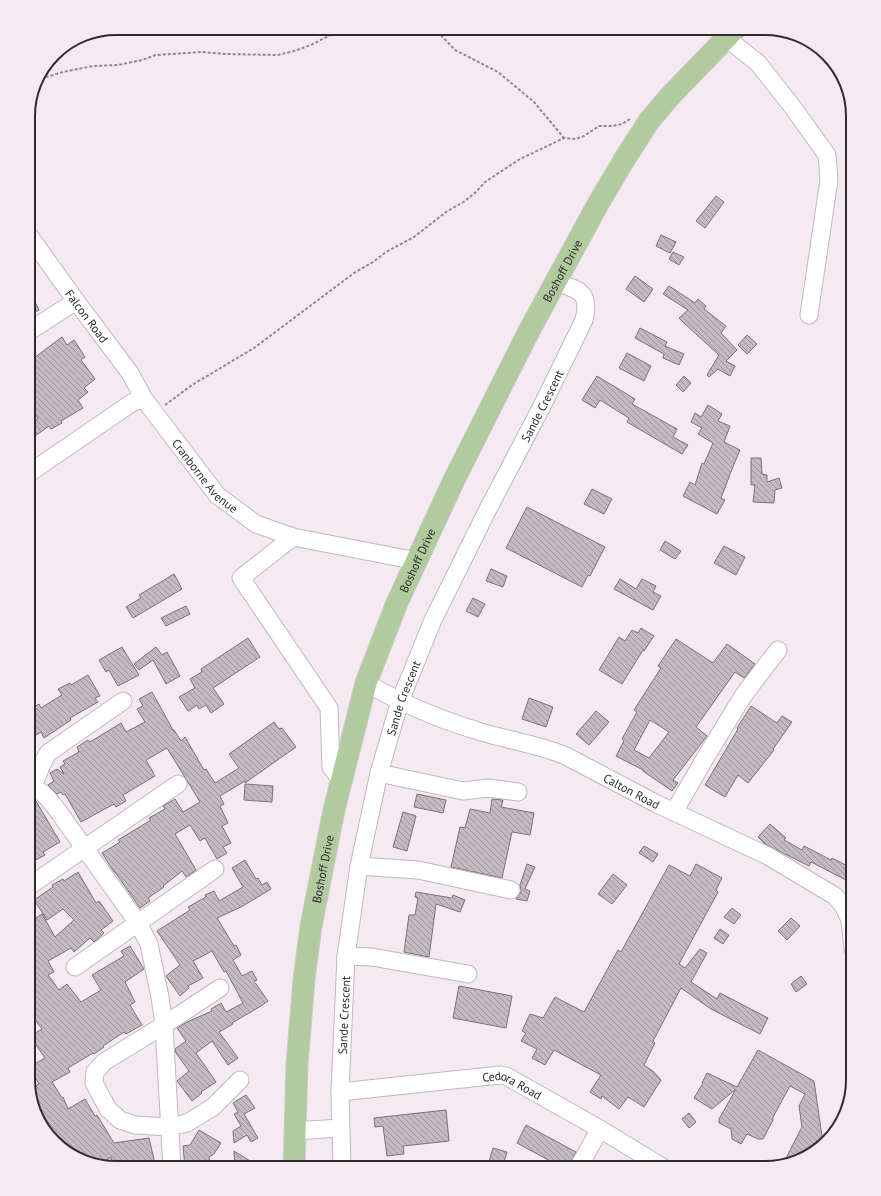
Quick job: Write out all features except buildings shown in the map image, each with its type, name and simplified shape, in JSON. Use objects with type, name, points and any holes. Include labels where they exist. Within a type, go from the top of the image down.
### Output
[{"type":"main road","name":"Boshoff Drive","points":[[294,1161],[297,1065],[304,979],[309,941],[322,869],[341,780],[366,683],[396,605],[457,474],[529,331],[624,160],[649,121],[729,35]]},
{"type":"street","points":[[733,35],[758,63],[827,155],[828,180],[809,315]]},
{"type":"street","name":"Falcon Road","points":[[35,244],[130,373],[150,405]]},
{"type":"street","name":"Sande Crescent","points":[[342,1161],[340,1092],[346,956],[359,866],[379,773],[400,701],[433,620],[486,511],[542,406],[584,320],[587,309],[586,301],[582,293],[556,282]]},
{"type":"street","points":[[35,327],[76,301]]},
{"type":"street","points":[[35,469],[133,402],[150,405]]},
{"type":"street","name":"Cranborne Avenue","points":[[150,405],[217,495],[256,524],[293,537],[417,561]]},
{"type":"street","points":[[293,537],[241,578],[329,708],[331,767],[341,780]]},
{"type":"street","points":[[674,812],[743,696],[778,650]]},
{"type":"street","name":"Calton Road","points":[[366,683],[400,701],[474,730],[552,750],[674,812],[768,856],[835,896],[846,911]]},
{"type":"street","points":[[35,780],[41,764],[48,753],[123,701]]},
{"type":"street","points":[[379,773],[463,791],[488,788],[518,792]]},
{"type":"street","points":[[35,882],[178,784]]},
{"type":"street","points":[[35,790],[46,795],[138,923],[149,944],[164,1025],[171,1161]]},
{"type":"street","points":[[359,866],[418,870],[511,890]]},
{"type":"street","points":[[75,967],[215,869]]},
{"type":"street","points":[[346,956],[372,957],[468,974]]},
{"type":"street","points":[[220,988],[104,1062],[95,1072],[94,1083],[108,1109],[120,1120],[135,1125],[169,1127],[187,1122],[213,1107],[240,1080]]},
{"type":"street","name":"Cedora Road","points":[[340,1092],[500,1075],[506,1076],[600,1129],[653,1161]]},
{"type":"street","points":[[295,1131],[340,1128]]},
{"type":"street","points":[[582,1161],[600,1129]]},
{"type":"path","points":[[45,77],[93,66],[118,65],[142,60],[156,54],[202,52],[278,55],[311,45],[330,35]]},
{"type":"path","points":[[441,35],[455,50],[498,72],[534,102],[564,138]]},
{"type":"path","points":[[150,405],[192,385],[254,348],[354,273],[373,262],[386,252],[414,237],[446,212],[465,201],[485,182],[520,159],[564,138],[576,139],[584,136],[599,126],[622,124],[631,119],[649,121]]}]
